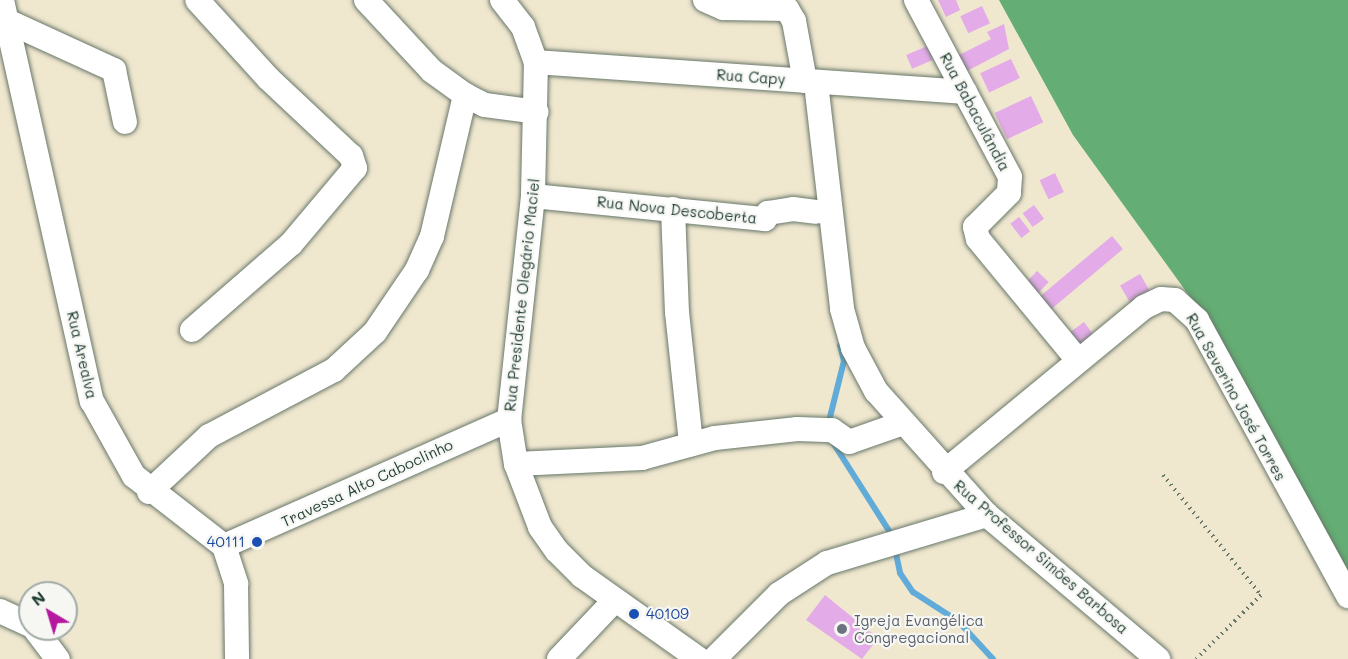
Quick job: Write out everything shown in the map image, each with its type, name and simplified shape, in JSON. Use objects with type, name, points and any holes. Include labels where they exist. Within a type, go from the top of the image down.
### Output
[{"type":"street","points":[[192,330],[291,244],[355,168],[351,156],[268,78],[197,0]]},
{"type":"street","points":[[366,0],[432,71],[465,95],[485,105],[537,112]]},
{"type":"street","name":"Rua Presidente Olegário Maciel","points":[[502,0],[523,27],[536,62],[537,112],[533,196],[509,420],[516,464],[540,527],[557,551],[615,600],[699,659]]},
{"type":"street","name":"Rua Professor Simões Barbosa","points":[[705,0],[723,8],[787,9],[794,21],[810,82],[842,309],[853,348],[900,424],[987,515],[1158,659]]},
{"type":"street","name":"Rua Babaculândia","points":[[916,0],[1012,184],[975,231],[1077,358]]},
{"type":"street","points":[[5,11],[114,70],[125,122]]},
{"type":"street","name":"Rua Arealva","points":[[5,11],[92,401],[114,448],[149,492],[224,546]]},
{"type":"street","name":"Rua Capy","points":[[536,62],[965,92]]},
{"type":"street","points":[[149,492],[209,436],[334,370],[375,332],[417,270],[432,236],[465,95]]},
{"type":"street","name":"Rua Nova Descoberta","points":[[533,196],[765,219],[768,213],[792,209],[816,212]]},
{"type":"street","points":[[673,209],[677,312],[691,444]]},
{"type":"street","name":"Rua Severino José Torres","points":[[944,472],[1077,358],[1161,299],[1186,307],[1348,596]]},
{"type":"street","name":"Travessa Alto Caboclinho","points":[[224,546],[509,420]]},
{"type":"street","points":[[516,464],[642,458],[691,444],[823,428],[849,442],[900,424]]},
{"type":"street","points":[[714,659],[779,594],[826,563],[987,515]]},
{"type":"street","points":[[224,546],[236,584],[237,659]]},
{"type":"street","points":[[559,659],[615,600]]},
{"type":"street","points":[[0,611],[18,619]]},
{"type":"street","points":[[44,641],[58,659]]},
{"type":"path","points":[[1163,475],[1261,595],[1196,659]]},
{"type":"green space","points":[[999,0],[1348,0],[1348,595],[1193,301],[1073,135]]},
{"type":"building","points":[[938,0],[956,0],[960,10],[946,17]]},
{"type":"building","points":[[982,6],[990,23],[968,33],[960,16]]},
{"type":"building","points":[[1004,24],[1009,49],[967,71],[959,55],[991,39],[987,32]]},
{"type":"building","points":[[932,44],[938,58],[912,69],[906,55]]},
{"type":"building","points":[[1011,59],[1020,78],[989,92],[980,73]]},
{"type":"building","points":[[1031,96],[1043,122],[1007,139],[995,113]]},
{"type":"building","points":[[1055,173],[1064,192],[1048,199],[1040,180]]},
{"type":"building","points":[[1034,205],[1044,219],[1033,227],[1023,213]]},
{"type":"building","points":[[1019,217],[1030,231],[1021,238],[1010,224]]},
{"type":"building","points":[[1112,236],[1123,249],[1051,309],[1040,296]]},
{"type":"building","points":[[1037,271],[1049,282],[1036,295],[1025,284]]},
{"type":"building","points":[[1140,274],[1152,295],[1132,306],[1120,286]]},
{"type":"building","points":[[1084,322],[1095,337],[1080,349],[1069,333]]},
{"type":"building","name":"Igreja Evangélica Congregacional","points":[[825,595],[878,638],[862,659],[806,620]]},
{"type":"waterway","points":[[828,425],[844,361],[840,345]]},
{"type":"waterway","points":[[832,441],[891,534]]},
{"type":"waterway","points":[[895,549],[900,573],[913,592],[958,621],[993,659]]},
{"type":"place","name":"40111","points":[[257,542]]},
{"type":"place","name":"40109","points":[[634,614]]},
{"type":"place","name":"Igreja Evangélica Congregacional","points":[[842,629]]}]
